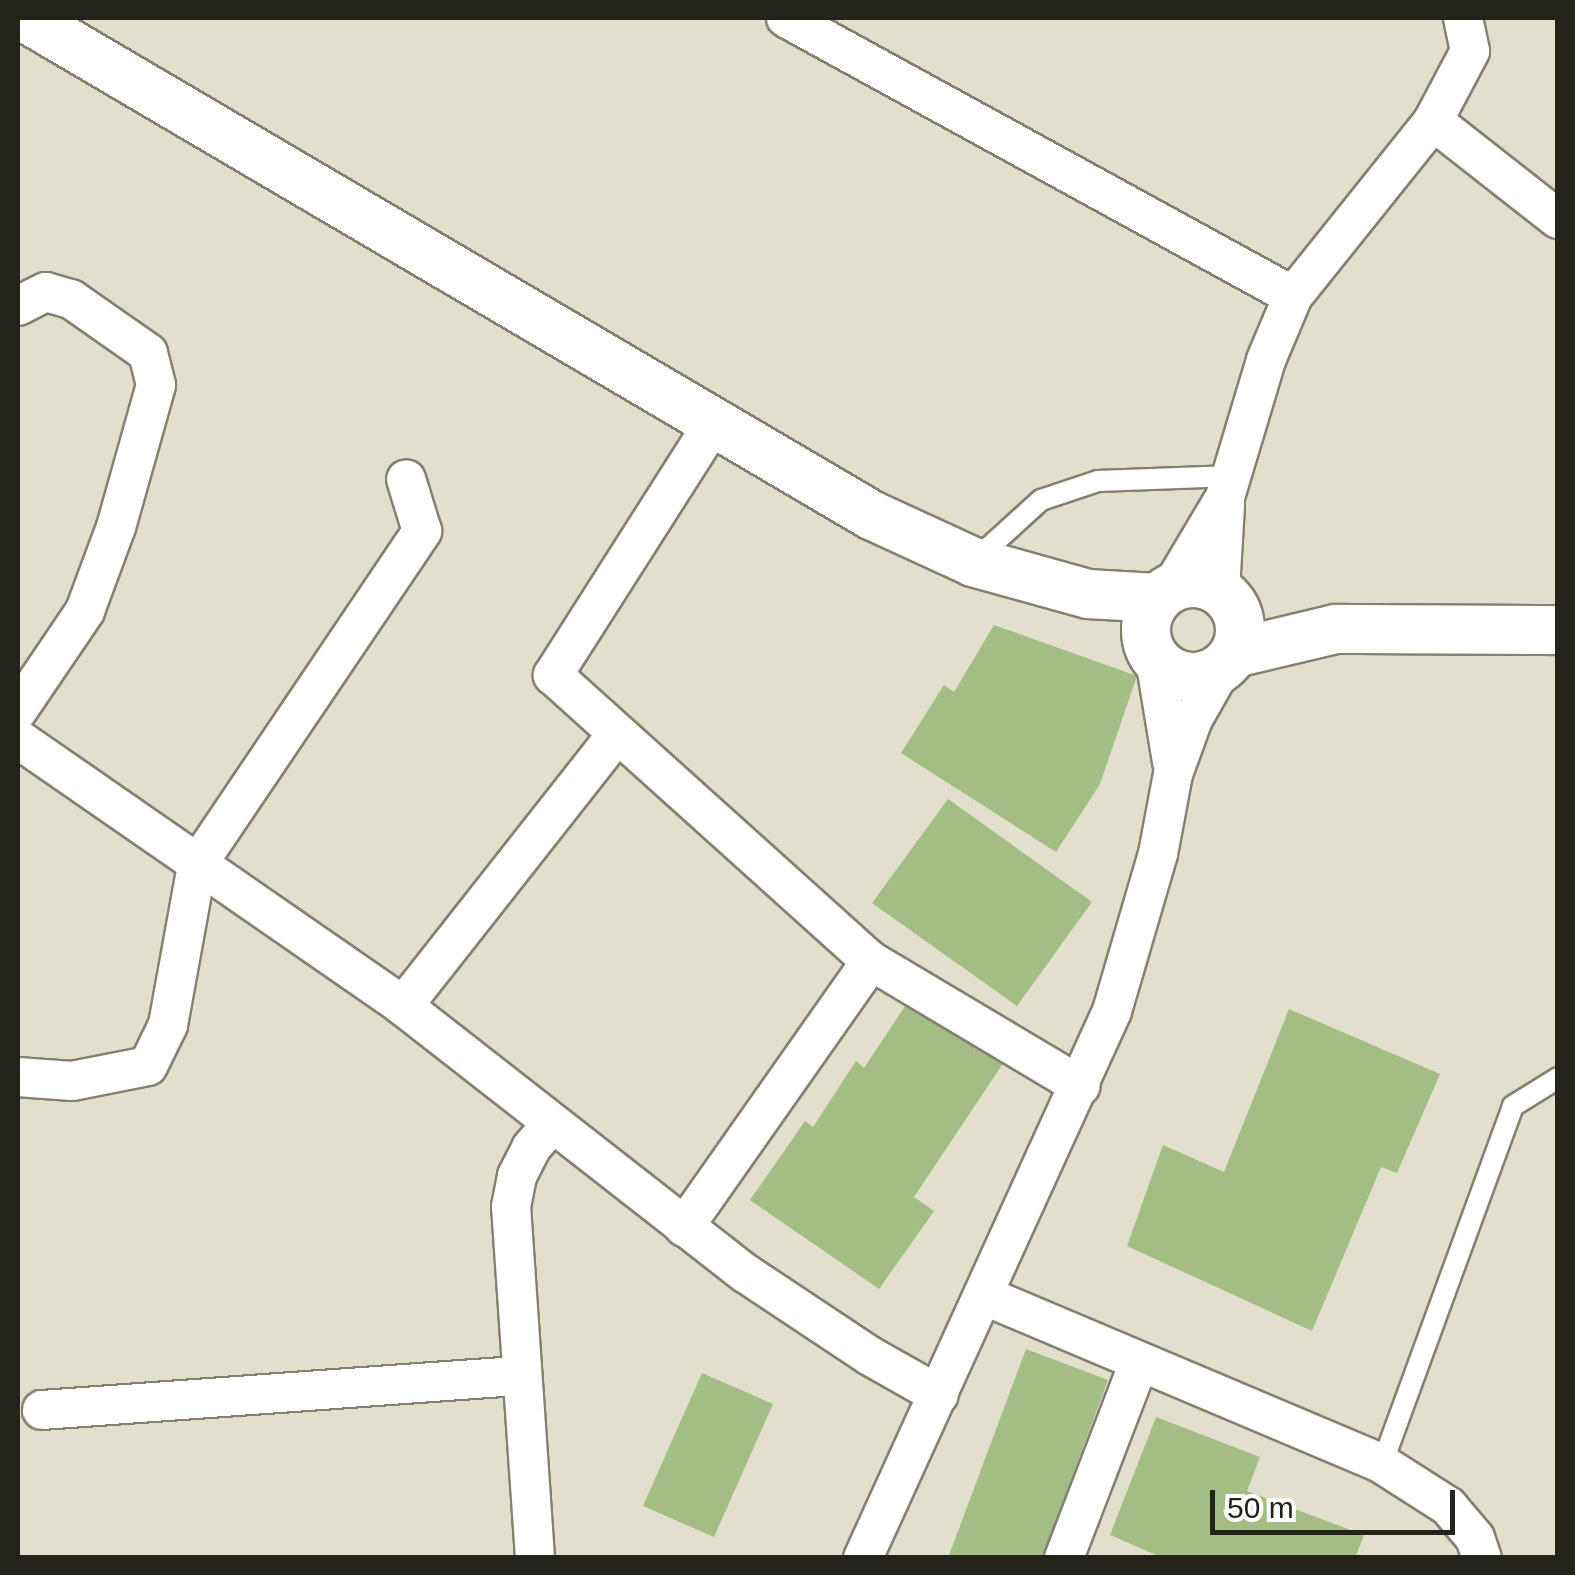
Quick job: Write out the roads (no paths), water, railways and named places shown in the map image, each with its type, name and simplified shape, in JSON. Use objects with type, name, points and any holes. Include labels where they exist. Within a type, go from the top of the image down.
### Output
[{"type":"street","points":[[26,18],[74,31],[713,424],[872,515],[973,562],[1088,594],[1164,593],[1204,583],[1226,596],[1336,629]]},
{"type":"street","points":[[786,18],[1293,296]]},
{"type":"street","points":[[863,1558],[1081,1086],[1138,933],[1173,774],[1193,720],[1228,660],[1240,622],[1226,596],[1229,487],[1266,360],[1293,296],[1433,122],[1470,50],[1463,18]]},
{"type":"street","points":[[1433,122],[1558,219]]},
{"type":"street","points":[[18,306],[46,292],[71,298],[148,352],[156,385],[116,526],[86,611],[18,710]]},
{"type":"street","points":[[713,424],[553,675],[871,962],[1081,1086]]},
{"type":"street","points":[[18,1077],[72,1081],[148,1066],[168,1025],[197,865],[422,531],[406,479]]},
{"type":"street","points":[[1173,774],[1146,622],[1229,487]]},
{"type":"street","points":[[1088,594],[1180,675],[1194,677],[1228,660],[1336,629],[1558,630]]},
{"type":"street","points":[[404,1006],[616,734]]},
{"type":"street","points":[[18,738],[404,1006],[684,1227],[807,1316],[939,1395]]},
{"type":"street","points":[[684,1227],[871,962]]},
{"type":"street","points":[[536,1558],[511,1207],[524,1162],[552,1124]]},
{"type":"street","points":[[985,1296],[1382,1464],[1448,1506],[1475,1538],[1482,1558]]},
{"type":"street","points":[[1064,1558],[1139,1363]]},
{"type":"street","points":[[42,1410],[522,1376]]},
{"type":"lane","points":[[973,562],[1040,500],[1098,480],[1229,487]]},
{"type":"lane","points":[[1382,1464],[1512,1106],[1558,1078]]}]
